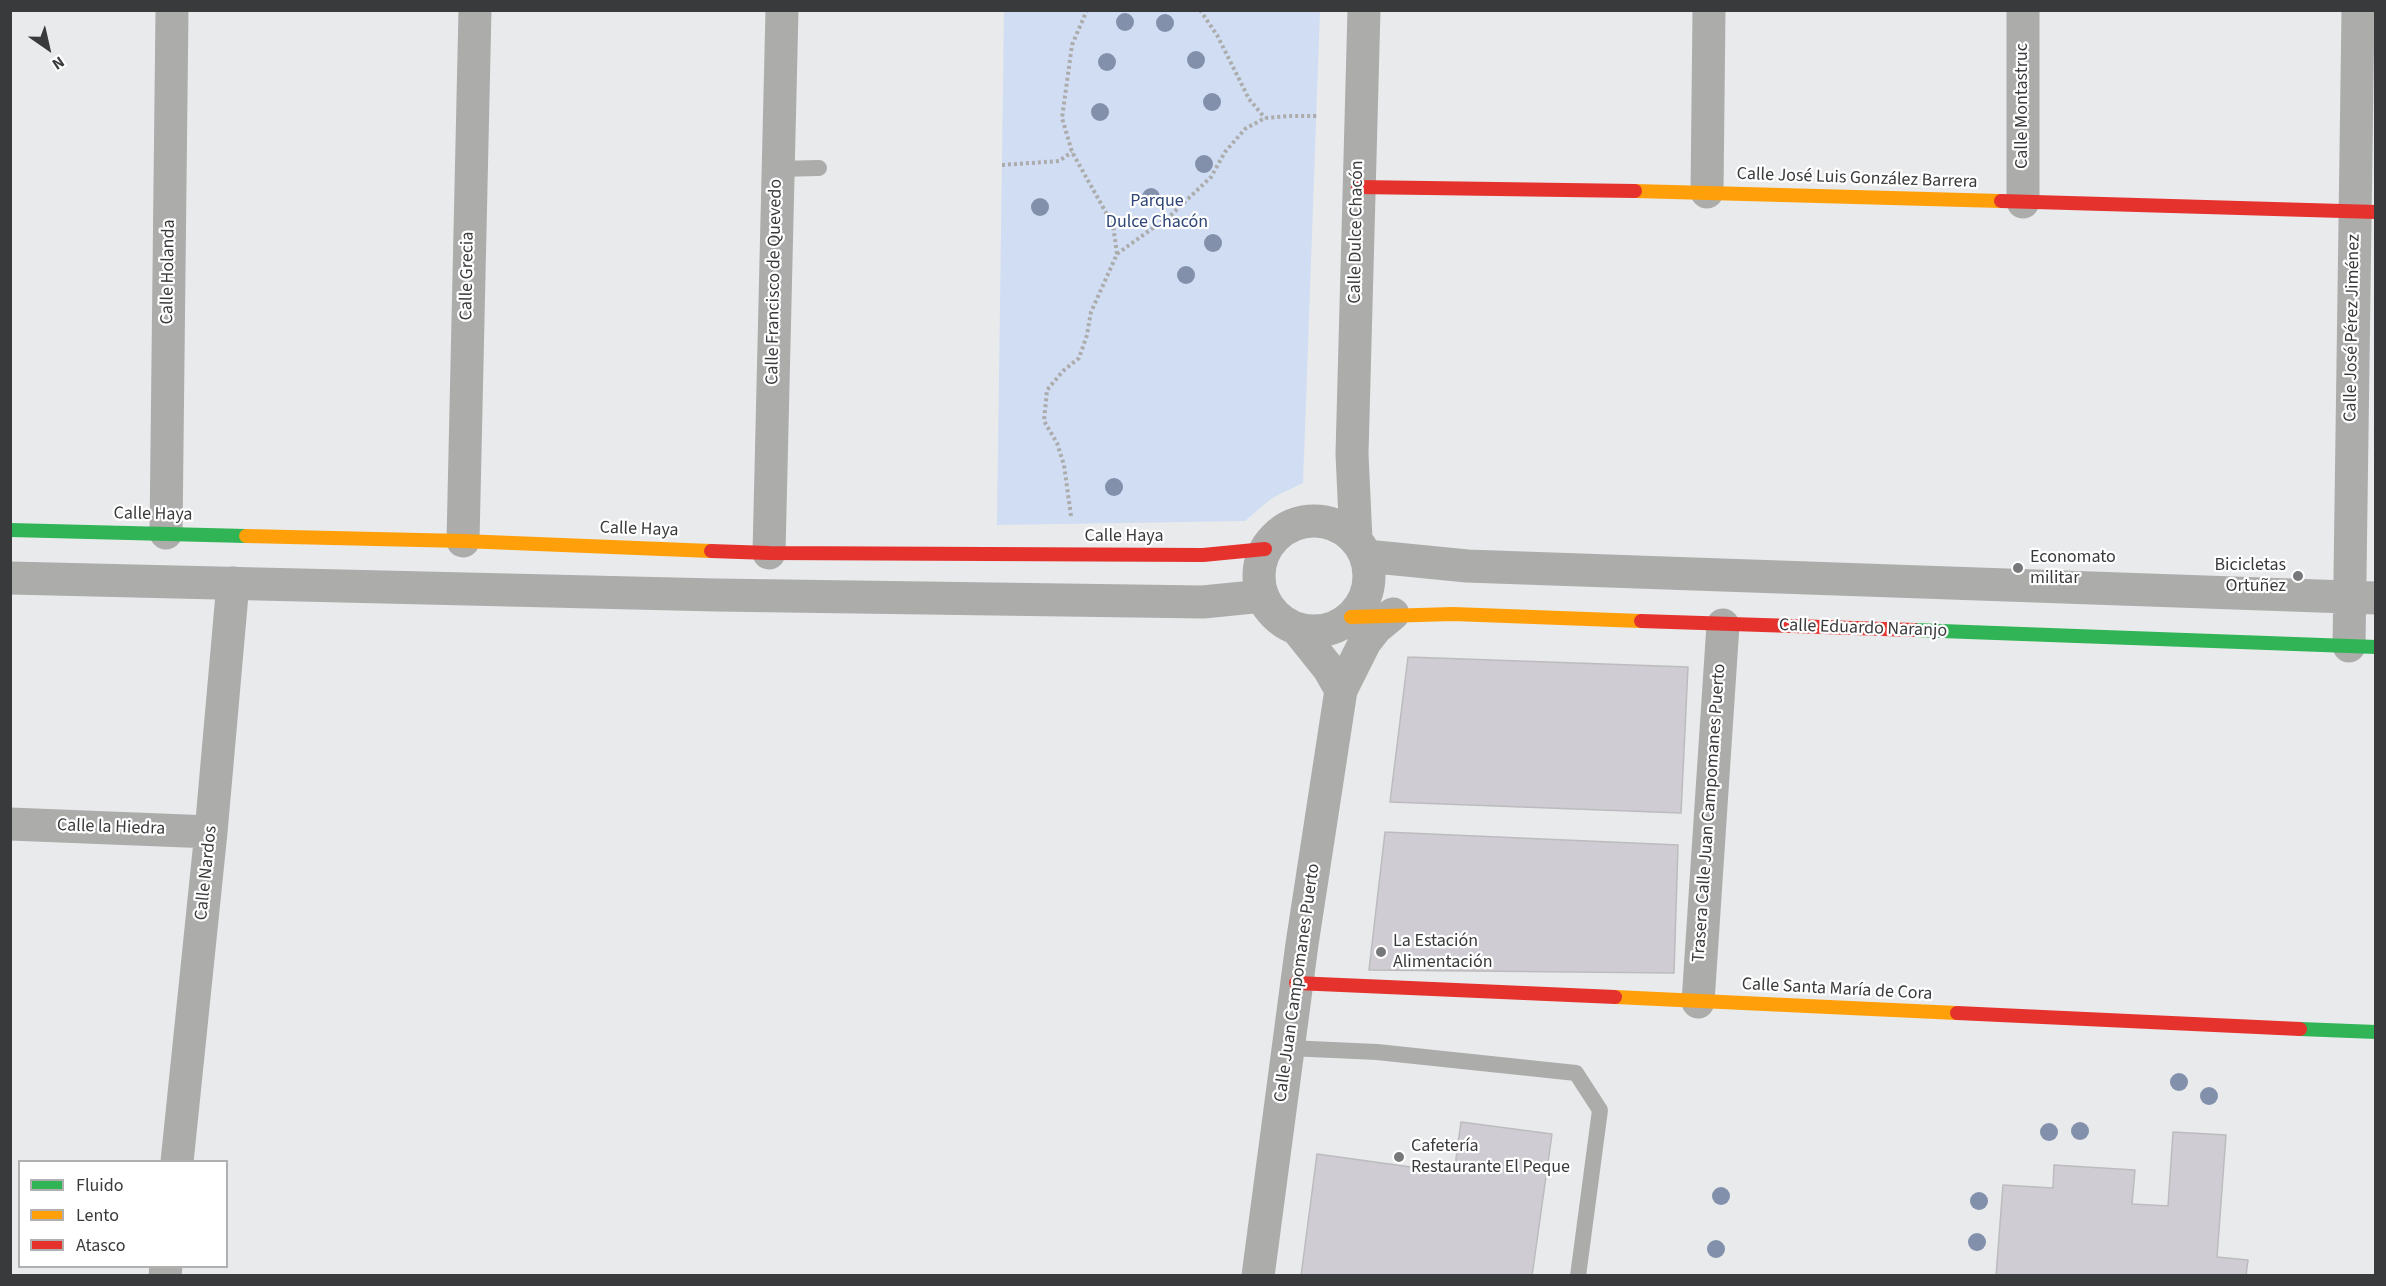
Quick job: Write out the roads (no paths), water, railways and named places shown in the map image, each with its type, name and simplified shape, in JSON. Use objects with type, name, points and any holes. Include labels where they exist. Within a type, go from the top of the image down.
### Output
[{"type":"street","name":"Calle Holanda","points":[[166,533],[172,10]]},
{"type":"street","name":"Calle Grecia","points":[[463,541],[475,10]]},
{"type":"street","name":"Calle Francisco de Quevedo","points":[[769,553],[782,10]]},
{"type":"street","name":"Calle Dulce Chacón","points":[[1361,548],[1352,454],[1364,10]]},
{"type":"street","points":[[1707,192],[1709,10]]},
{"type":"street","name":"Calle Montastruc","points":[[2023,10],[2023,202]]},
{"type":"street","name":"Calle José Pérez Jiménez","points":[[2362,647],[2364,30]]},
{"type":"street","name":"Calle José Luis González Barrera","points":[[1358,187],[1707,192],[2365,211]]},
{"type":"street","name":"Calle Dulce Chacón","points":[[1309,521],[1328,510],[1336,501],[1344,486],[1352,454]]},
{"type":"street","points":[[1309,521],[1329,523],[1342,528],[1361,548],[1369,566],[1369,586],[1362,604],[1351,617],[1321,632],[1297,629],[1272,613],[1263,596],[1259,568],[1266,549],[1275,537],[1291,526],[1309,521]]},
{"type":"street","name":"Calle Haya","points":[[10,530],[463,541],[769,553],[1203,555],[1266,549]]},
{"type":"street","points":[[1361,548],[1467,566],[2363,598]]},
{"type":"street","points":[[10,578],[716,596],[1203,602],[1263,596]]},
{"type":"street","name":"Calle Nardos","points":[[177,1160],[212,832],[234,584]]},
{"type":"street","name":"Calle Eduardo Naranjo","points":[[1351,617],[1393,614],[1464,615],[2362,647]]},
{"type":"street","name":"Calle Juan Campomanes Puerto","points":[[1258,1275],[1296,983],[1341,690],[1365,642],[1376,628],[1393,614]]},
{"type":"street","name":"Trasera Calle Juan Campomanes Puerto","points":[[1698,1002],[1723,624]]},
{"type":"street","points":[[1297,629],[1329,669],[1341,690]]},
{"type":"street","name":"Calle la Hiedra","points":[[10,824],[212,832]]},
{"type":"street","name":"Calle Santa María de Cora","points":[[1296,983],[2376,1032]]},
{"type":"lane","points":[[777,169],[819,168]]},
{"type":"lane","points":[[1288,1048],[1377,1052],[1576,1073],[1600,1110],[1578,1275]]},
{"type":"place","name":"Economato militar","points":[[2018,568]]},
{"type":"place","name":"Bicicletas Ortuñez","points":[[2298,576]]},
{"type":"place","name":"La Estación Alimentación","points":[[1381,952]]},
{"type":"place","name":"Cafetería Restaurante El Peque","points":[[1399,1157]]},
{"type":"park label","name":"Parque Dulce Chacón","points":[[1157,212]]}]
